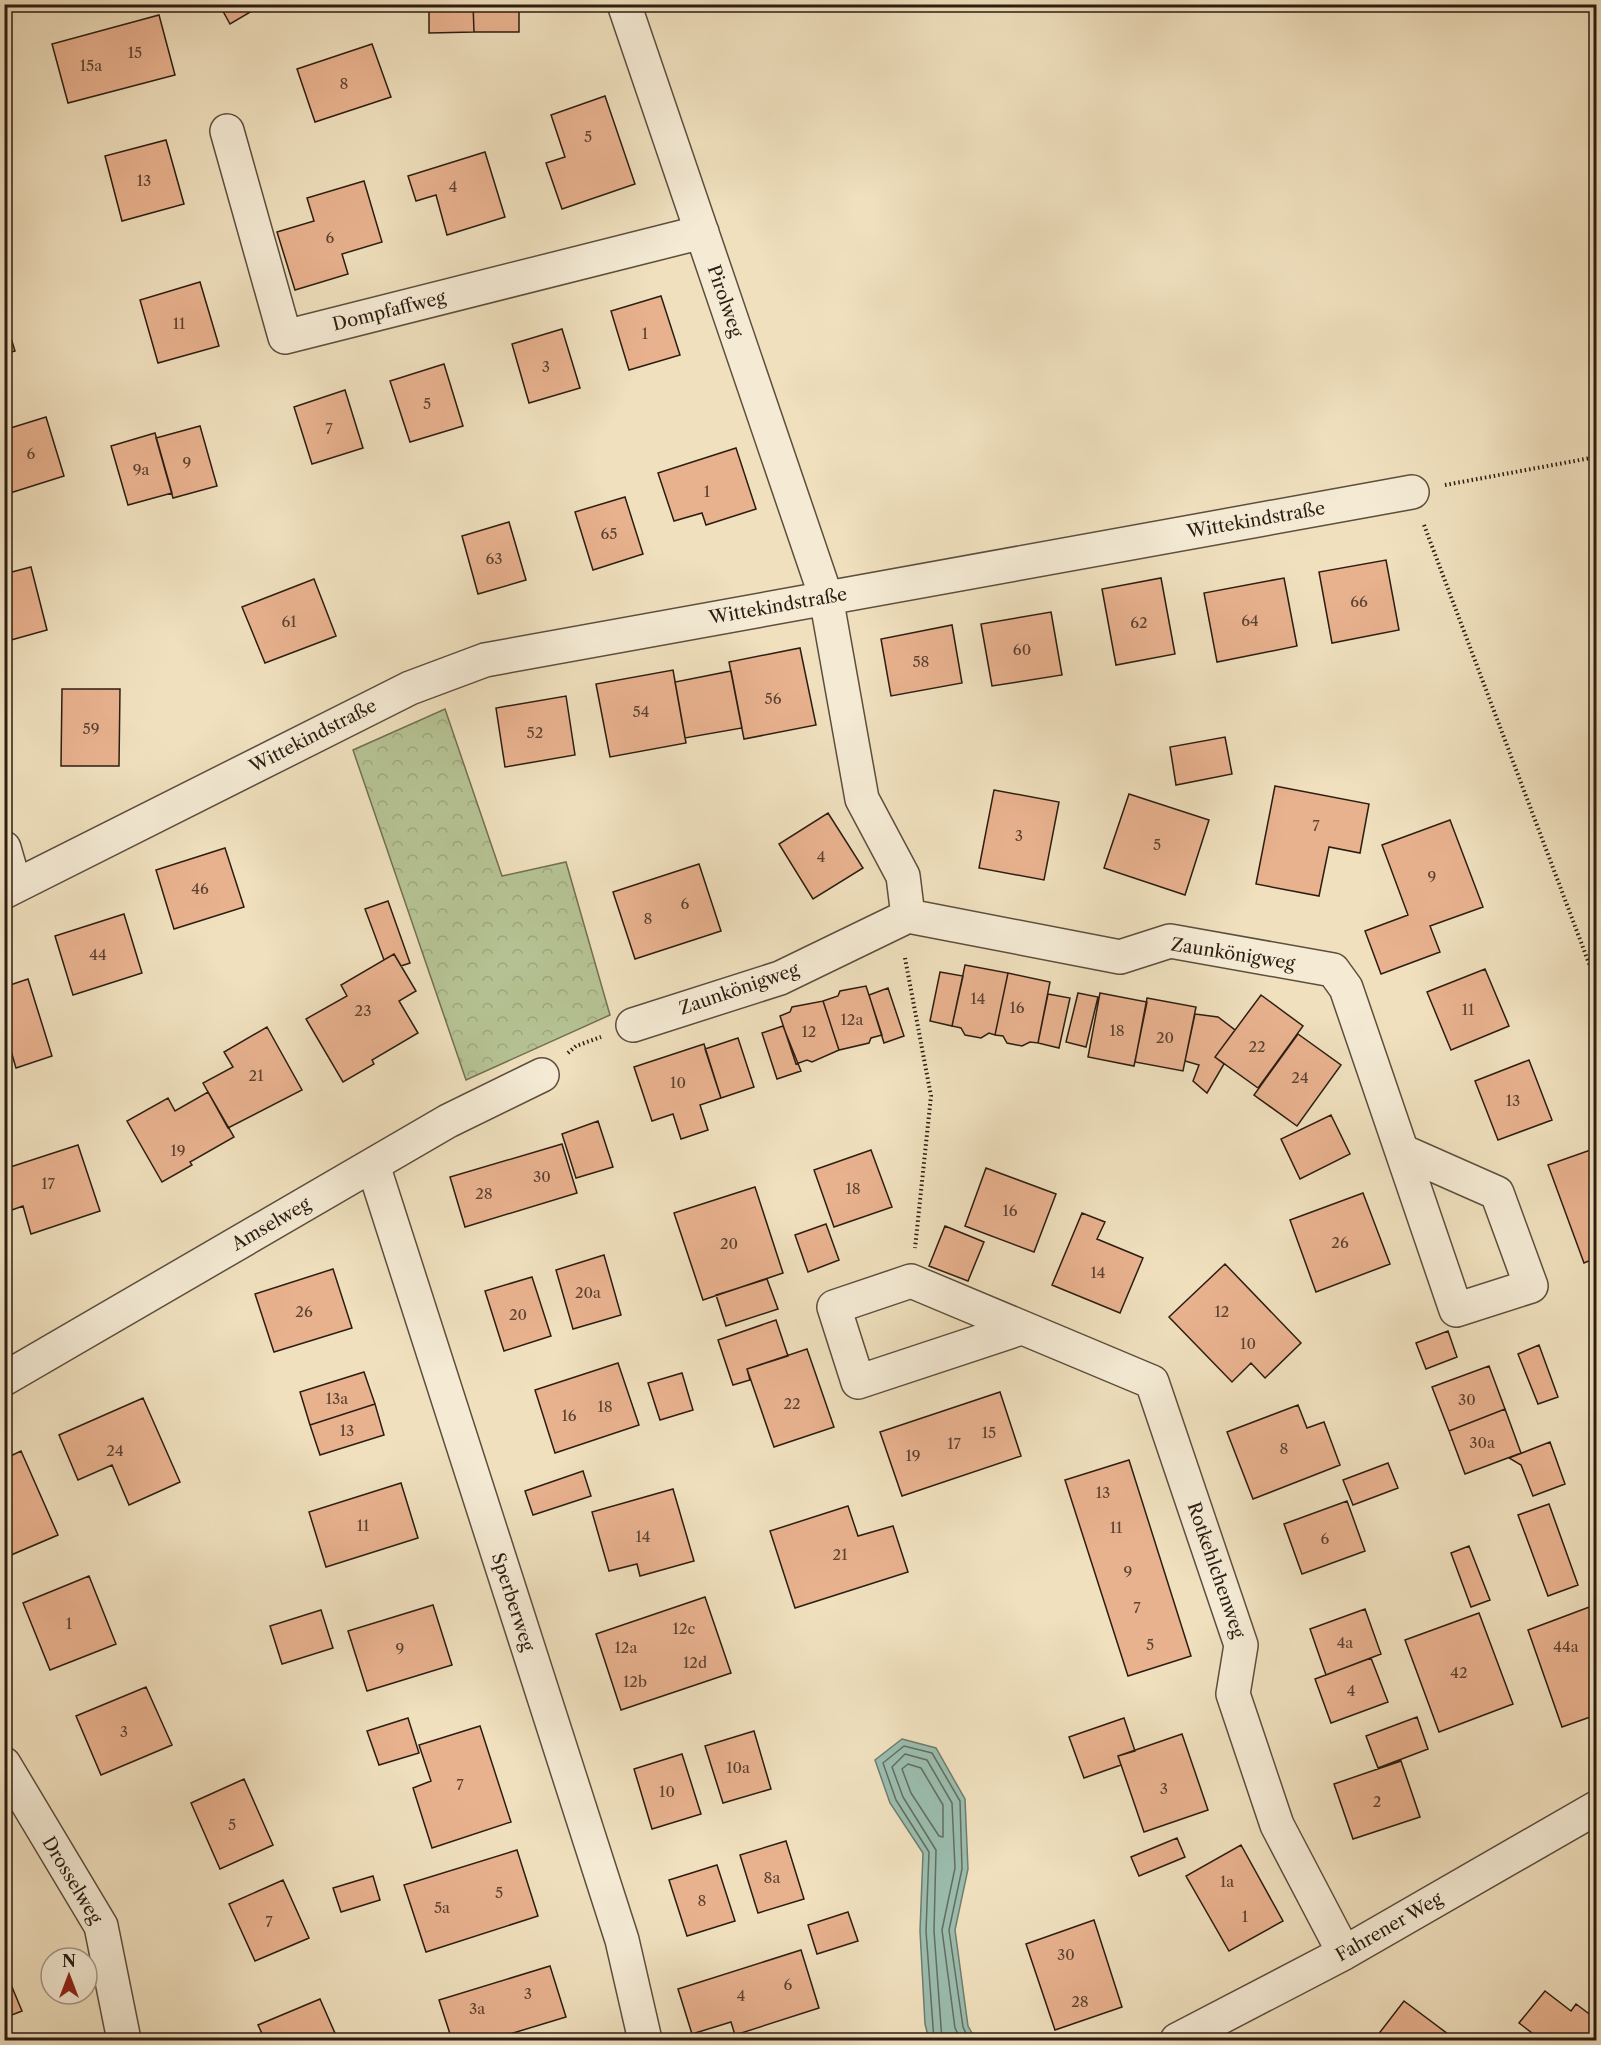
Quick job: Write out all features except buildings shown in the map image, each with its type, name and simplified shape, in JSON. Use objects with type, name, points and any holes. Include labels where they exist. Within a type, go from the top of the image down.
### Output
[{"type":"street","name":"Pirolweg","points":[[624,4],[826,597]]},
{"type":"street","name":"Dompfaffweg","points":[[227,131],[285,337],[702,232]]},
{"type":"street","name":"Wittekindstraße","points":[[10,889],[410,688],[485,660],[1412,492]]},
{"type":"street","points":[[826,597],[862,799],[903,876],[908,916]]},
{"type":"street","points":[[4,848],[10,889]]},
{"type":"street","name":"Zaunkönigweg","points":[[633,1025],[780,978],[908,916],[1120,957],[1170,941],[1333,970],[1346,988],[1456,1311],[1530,1286],[1497,1192],[1402,1151]]},
{"type":"street","name":"Amselweg","points":[[4,1379],[448,1121],[542,1075]]},
{"type":"street","name":"Sperberweg","points":[[373,1165],[622,1940],[645,2040]]},
{"type":"street","points":[[911,1281],[834,1307],[858,1382],[1021,1328]]},
{"type":"street","name":"Rotkehlchenweg","points":[[911,1281],[1152,1382],[1241,1645],[1233,1694],[1277,1825],[1344,1953]]},
{"type":"street","name":"Drosselweg","points":[[4,1764],[101,1926],[124,2040]]},
{"type":"street","name":"Fahrener Weg","points":[[1178,2040],[1344,1953],[1596,1808]]},
{"type":"path","points":[[1596,457],[1412,492],[1596,982]]},
{"type":"path","points":[[908,916],[901,934],[931,1096],[911,1281]]},
{"type":"path","points":[[542,1075],[576,1046],[633,1025]]},
{"type":"green space","points":[[445,709],[502,876],[566,862],[610,1015],[466,1080],[353,750]]},
{"type":"water","points":[[902,1739],[936,1748],[965,1799],[968,1869],[955,1930],[968,2026],[976,2040],[929,2040],[925,2024],[920,1931],[923,1853],[890,1803],[875,1760]]}]
